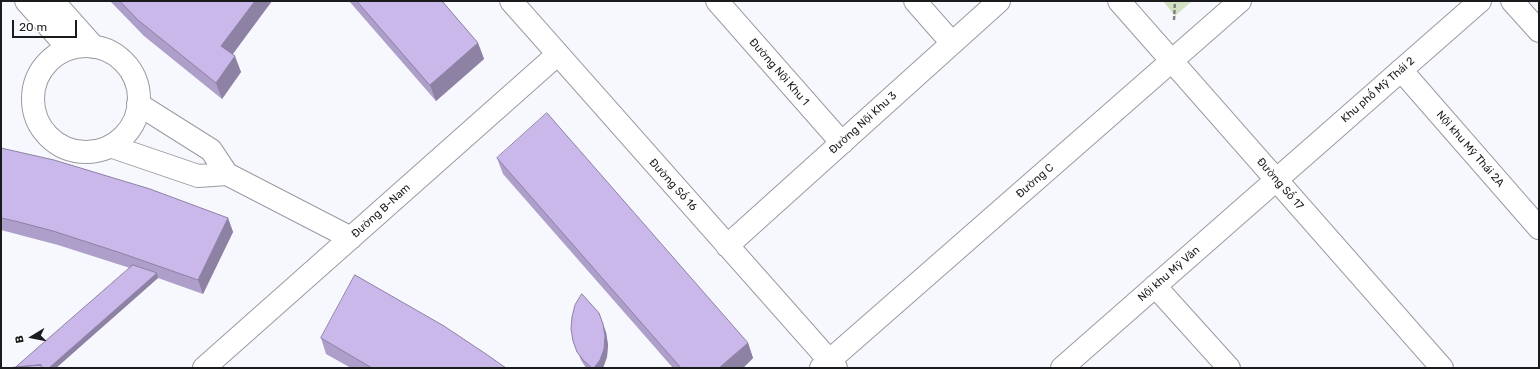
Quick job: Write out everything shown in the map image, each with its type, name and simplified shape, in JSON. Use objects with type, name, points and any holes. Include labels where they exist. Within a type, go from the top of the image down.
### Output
[{"type":"street","points":[[26,1],[69,49]]},
{"type":"street","points":[[53,1],[94,47]]},
{"type":"street","name":"Đường Số 16","points":[[511,1],[727,246],[829,366]]},
{"type":"street","name":"Đường Nội Khu 1","points":[[717,1],[842,143]]},
{"type":"street","points":[[914,1],[952,43]]},
{"type":"street","name":"Đường Nội Khu 3","points":[[727,246],[998,1]]},
{"type":"street","name":"Đường Số 17","points":[[1119,1],[1442,368]]},
{"type":"street","name":"Đường C","points":[[829,366],[1240,1]]},
{"type":"street","name":"Khu phố Mỹ Thái 2","points":[[1276,180],[1480,1]]},
{"type":"street","points":[[1512,1],[1539,31]]},
{"type":"street","points":[[86,46],[94,47],[114,56],[125,64],[137,87],[138,104],[135,117],[124,136],[102,150],[85,152],[68,149],[53,141],[37,120],[33,103],[35,86],[38,78],[44,67],[53,57],[69,49],[86,46]]},
{"type":"street","name":"Đường B-Nam","points":[[204,368],[558,54]]},
{"type":"street","name":"Nội khu Mỹ Thái 2A","points":[[1401,70],[1539,228]]},
{"type":"street","points":[[138,104],[211,150],[227,174],[351,238]]},
{"type":"street","points":[[110,146],[198,176],[227,174]]},
{"type":"street","name":"Nội khu Mỹ Văn","points":[[1062,368],[1276,180]]},
{"type":"street","points":[[1155,286],[1229,368]]},
{"type":"path","points":[[1174,20],[1176,1]]},
{"type":"green space","points":[[1163,1],[1192,1],[1175,16]]},
{"type":"building","points":[[120,1],[255,1],[221,46],[235,56],[216,83],[138,20]]},
{"type":"building","points":[[357,1],[442,1],[478,43],[430,85]]},
{"type":"building","points":[[547,113],[748,343],[719,368],[681,368],[497,158]]},
{"type":"building","points":[[1,148],[54,160],[150,189],[228,218],[198,280],[53,231],[1,218]]},
{"type":"building","points":[[133,265],[157,273],[49,368],[42,368],[41,365],[16,367]]},
{"type":"building","points":[[355,275],[444,326],[506,368],[372,368],[321,338]]},
{"type":"building","points":[[582,294],[599,313],[605,336],[604,349],[600,360],[594,368],[584,361],[577,352],[571,329],[575,305]]},
{"type":"building","points":[[41,365],[42,368],[7,368]]}]
